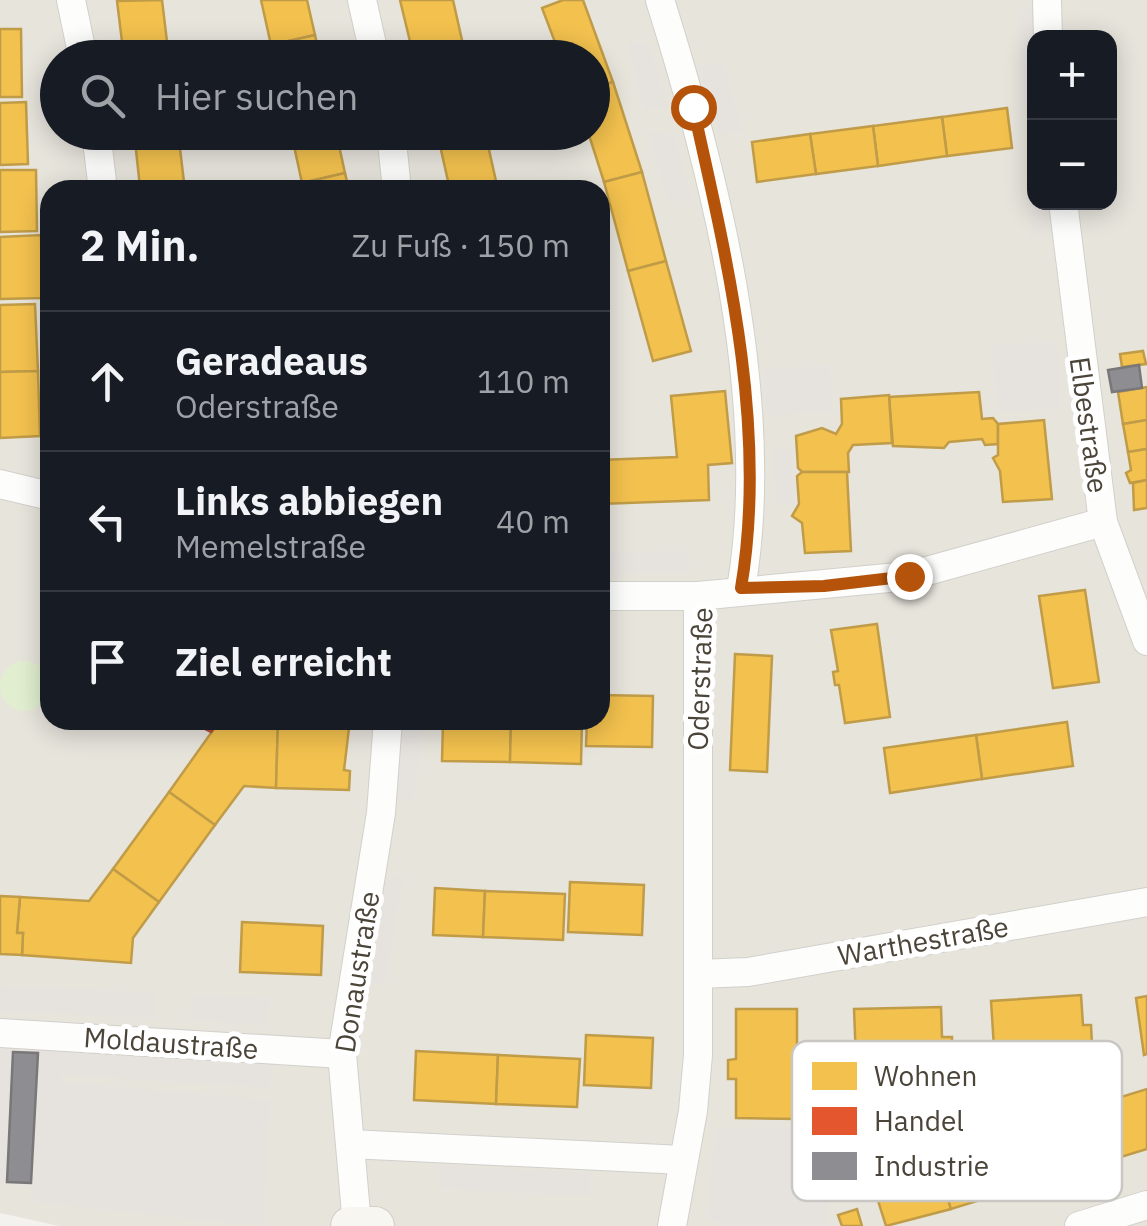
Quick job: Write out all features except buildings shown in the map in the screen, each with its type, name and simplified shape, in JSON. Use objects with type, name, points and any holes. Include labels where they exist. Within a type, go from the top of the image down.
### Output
[{"type":"street","points":[[71,0],[79,40]]},
{"type":"street","points":[[362,0],[371,40]]},
{"type":"street","name":"Oderstraße","points":[[660,0],[693,107],[728,266],[750,458],[751,529],[741,588],[698,596],[698,1056],[672,1226]]},
{"type":"street","points":[[1047,0],[1048,30]]},
{"type":"street","points":[[98,150],[103,180]]},
{"type":"street","points":[[393,150],[395,180]]},
{"type":"street","name":"Elbestraße","points":[[1064,210],[1103,522],[1147,640]]},
{"type":"street","points":[[0,484],[40,494]]},
{"type":"street","points":[[741,588],[824,586],[909,576],[1103,522]]},
{"type":"street","points":[[610,596],[698,596]]},
{"type":"street","name":"Donaustraße","points":[[361,1226],[342,1054],[381,813],[387,730]]},
{"type":"street","name":"Warthestraße","points":[[698,974],[748,972],[1147,902]]},
{"type":"street","name":"Moldaustraße","points":[[0,1033],[342,1054]]},
{"type":"street","points":[[350,1144],[683,1160]]},
{"type":"street","points":[[1079,1226],[1147,1205]]},
{"type":"shaded area","points":[[0,0],[1147,0],[1147,1226],[59,1226],[0,1213]]},
{"type":"shaded area","points":[[1036,4],[1035,30],[1027,30],[1027,101],[1023,105],[1017,11]]},
{"type":"shaded area","points":[[628,43],[650,44],[667,109],[643,110]]},
{"type":"shaded area","points":[[724,64],[742,132],[720,135],[699,65]]},
{"type":"shaded area","points":[[36,75],[40,75],[40,113]]},
{"type":"shaded area","points":[[649,133],[674,135],[693,203],[666,199]]},
{"type":"shaded area","points":[[1030,210],[1047,210],[1048,228],[1031,240]]},
{"type":"shaded area","points":[[1057,342],[1061,408],[996,412],[992,345]]},
{"type":"shaded area","points":[[830,366],[833,412],[767,415],[764,369]]},
{"type":"shaded area","points":[[791,449],[794,504],[776,505],[772,450]]},
{"type":"shaded area","points":[[689,551],[690,572],[610,575],[610,553]]},
{"type":"shaded area","points":[[399,730],[422,730],[414,800],[394,800]]},
{"type":"shaded area","points":[[403,876],[386,981],[366,987],[382,882]]},
{"type":"shaded area","points":[[0,986],[157,993],[156,1018],[0,1011]]},
{"type":"shaded area","points":[[192,995],[270,999],[268,1025],[190,1020]]},
{"type":"shaded area","points":[[0,1048],[40,1050],[34,1186],[0,1184]]},
{"type":"shaded area","points":[[40,1050],[272,1066],[270,1088],[62,1074],[60,1082],[271,1100],[263,1226],[33,1202]]},
{"type":"shaded area","points":[[792,1127],[792,1201],[828,1201],[828,1226],[727,1226],[706,1218],[716,1128]]},
{"type":"shaded area","points":[[440,1166],[590,1173],[590,1196],[439,1189]]},
{"type":"green space","points":[[15,663],[40,666],[40,706],[25,711],[15,709],[2,696],[2,676]]},
{"type":"route","points":[[693,107],[725,249],[750,458],[751,529],[741,588],[824,586],[909,576]]}]
